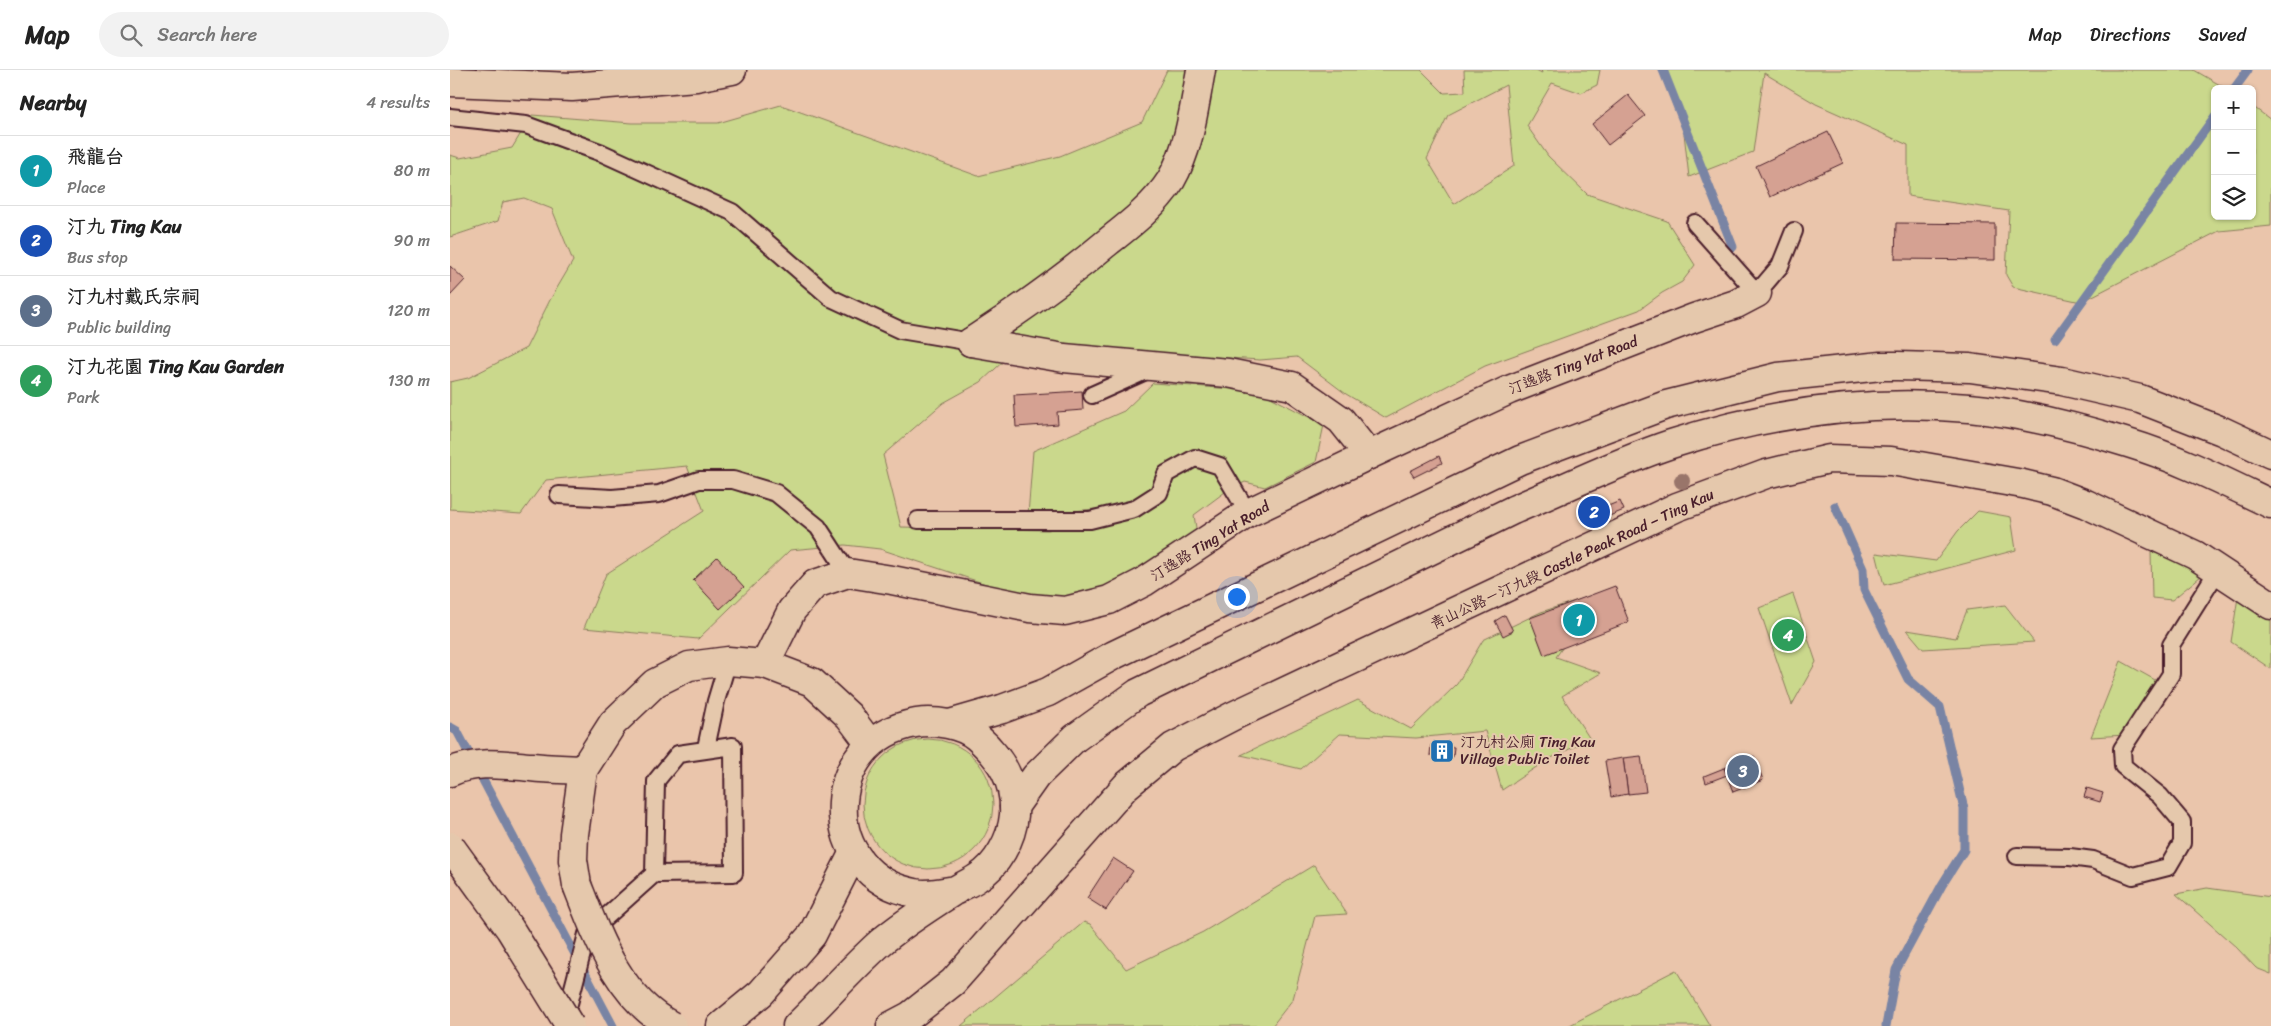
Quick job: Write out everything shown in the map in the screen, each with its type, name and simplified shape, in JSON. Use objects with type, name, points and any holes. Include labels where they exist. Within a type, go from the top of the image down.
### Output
[{"type":"main road","points":[[450,82],[572,87],[696,77],[732,70]]},
{"type":"main road","points":[[970,342],[1018,311],[1078,267],[1147,210],[1171,179],[1189,135],[1201,70]]},
{"type":"main road","name":"汀逸路 Ting Yat Road","points":[[765,664],[792,610],[815,584],[848,573],[1030,608],[1065,612],[1109,600],[1144,582],[1248,513],[1369,455],[1510,390],[1694,318],[1736,304],[1757,293]]},
{"type":"main road","points":[[970,342],[1064,358],[1228,373],[1292,386],[1341,420],[1369,455]]},
{"type":"main road","points":[[950,724],[1002,709],[1048,692],[1114,655],[1520,460],[1666,405],[1778,377],[1881,366],[1898,366],[1970,368],[2062,381],[2140,399],[2222,431],[2271,454]]},
{"type":"main road","points":[[1014,806],[1036,776],[1075,738],[1138,693],[1513,510],[1669,445],[1788,414],[1879,405],[1902,405],[1970,408],[2048,421],[2130,443],[2204,472],[2271,504]]},
{"type":"main road","name":"青山公路－汀九段 Castle Peak Road – Ting Kau","points":[[890,1026],[910,1016],[953,982],[1126,786],[1173,747],[1677,506],[1766,474],[1829,459],[1891,461],[2023,484],[2052,491],[2086,504],[2195,555],[2271,605]]},
{"type":"main road","points":[[672,1026],[664,1022],[642,1004],[622,980],[604,950],[577,885],[573,860],[574,834],[583,770],[613,723],[655,683],[689,666],[728,661],[765,664],[812,682],[848,716],[870,744]]},
{"type":"main road","points":[[797,1026],[880,942],[956,890],[979,878],[998,859],[1010,836],[1014,806],[1010,780],[995,753],[974,735],[950,724],[926,722],[904,726],[884,734],[870,744],[854,763],[845,783],[841,806],[844,831],[854,852],[870,872],[891,886],[915,893],[932,894],[956,890]]},
{"type":"main road","points":[[450,772],[462,767],[497,763],[583,770]]},
{"type":"main road","points":[[450,846],[510,929],[570,1026]]},
{"type":"main road","points":[[721,1026],[761,993],[812,935],[854,852]]},
{"type":"lane","points":[[450,118],[526,124],[602,153],[732,212],[831,298],[900,330],[970,342]]},
{"type":"lane","points":[[1695,223],[1757,293],[1780,266],[1794,231]]},
{"type":"lane","points":[[1092,395],[1156,367]]},
{"type":"lane","points":[[918,520],[1090,520],[1134,509],[1159,493],[1166,474],[1195,458],[1220,466],[1248,513]]},
{"type":"lane","points":[[559,495],[612,498],[659,494],[699,480],[733,480],[776,493],[818,527],[848,573]]},
{"type":"lane","points":[[2017,856],[2070,857],[2093,860],[2133,876],[2168,867],[2182,843],[2182,822],[2160,796],[2123,766],[2122,749],[2171,674],[2171,645],[2218,570]]},
{"type":"lane","points":[[706,748],[716,701],[728,661]]},
{"type":"lane","points":[[563,1026],[587,934],[654,874],[734,873],[733,746],[706,748],[678,754],[656,781],[654,874]]},
{"type":"green space","points":[[1167,70],[1421,70],[1444,93],[1465,92],[1464,70],[1536,70],[1542,73],[1541,70],[1600,70],[1597,85],[1581,93],[1552,83],[1527,126],[1548,156],[1587,194],[1667,221],[1695,265],[1682,282],[1662,293],[1639,310],[1485,366],[1386,418],[1346,394],[1297,357],[1260,360],[1021,345],[981,382],[943,403],[883,455],[901,527],[1048,530],[1140,512],[1117,507],[1028,515],[1033,451],[1124,411],[1153,383],[1259,391],[1324,425],[1316,462],[1265,487],[1245,482],[1225,492],[1194,515],[1198,541],[1130,580],[1074,598],[1025,597],[880,549],[845,545],[790,550],[698,639],[584,628],[606,574],[704,511],[687,466],[546,480],[521,514],[450,509],[450,382],[468,378],[526,348],[550,300],[573,261],[552,209],[524,198],[503,202],[498,221],[450,237],[450,155],[460,158],[512,148],[532,115],[632,123],[718,123],[781,105],[978,176],[1060,156],[1142,122]],"holes":[[[1506,85],[1514,166],[1454,204],[1427,159],[1448,115]]]},
{"type":"green space","points":[[1665,70],[2194,70],[2220,85],[2211,85],[2211,220],[2256,220],[2256,109],[2271,120],[2271,226],[2219,231],[2081,302],[2013,287],[2006,275],[2009,211],[1908,196],[1908,145],[1816,104],[1764,73],[1753,152],[1689,177],[1681,107]]},
{"type":"green space","points":[[1978,511],[2011,517],[2016,550],[1884,585],[1876,553],[1936,561],[1958,531]]},
{"type":"green space","points":[[2151,552],[2176,559],[2201,576],[2172,600],[2152,598]]},
{"type":"green space","points":[[2271,589],[2271,669],[2231,642],[2238,597]]},
{"type":"green space","points":[[1600,593],[1556,657],[1601,673],[1562,696],[1590,739],[1547,760],[1502,790],[1485,731],[1416,738],[1340,734],[1301,769],[1241,755],[1358,700],[1411,729],[1457,684],[1483,640],[1541,612]]},
{"type":"green space","points":[[1793,594],[1816,662],[1792,705],[1759,608]]},
{"type":"green space","points":[[2005,605],[2034,642],[1923,649],[1907,630],[1956,638],[1967,610]]},
{"type":"green space","points":[[2121,661],[2164,685],[2126,735],[2091,737]]},
{"type":"green space","points":[[928,739],[941,740],[953,744],[974,758],[988,779],[992,791],[992,817],[988,829],[974,850],[953,864],[941,868],[928,869],[915,868],[903,864],[882,850],[868,829],[864,817],[863,804],[864,791],[868,779],[882,758],[903,744],[915,740]]},
{"type":"green space","points":[[1314,865],[1347,914],[1315,916],[1293,999],[1272,1026],[961,1026],[1084,922],[1090,924],[1126,969],[1203,932]]},
{"type":"green space","points":[[2207,888],[2271,897],[2271,974],[2256,968],[2236,947],[2176,894]]},
{"type":"green space","points":[[1676,970],[1710,1026],[1568,1026]]},
{"type":"building","points":[[1628,95],[1645,116],[1608,145],[1592,124]]},
{"type":"building","points":[[1828,132],[1843,163],[1770,197],[1756,166]]},
{"type":"building","points":[[1896,223],[1995,224],[1995,260],[1895,259]]},
{"type":"building","points":[[450,266],[465,280],[450,296]]},
{"type":"building","points":[[1082,391],[1083,410],[1057,412],[1058,424],[1016,427],[1014,395]]},
{"type":"building","points":[[1439,456],[1442,463],[1414,477],[1410,471]]},
{"type":"building","points":[[1620,501],[1624,510],[1597,521],[1594,512]]},
{"type":"building","points":[[717,557],[744,587],[720,609],[693,580]]},
{"type":"building","points":[[1615,586],[1629,622],[1544,655],[1530,618]]},
{"type":"building","points":[[1505,615],[1513,631],[1503,636],[1495,621]]},
{"type":"building","name":"汀九村公廁 Ting Kau Village Public Toilet","points":[[1431,745],[1454,747],[1453,757],[1430,755]]},
{"type":"building","points":[[1641,756],[1646,792],[1628,794],[1623,758]]},
{"type":"building","points":[[1754,756],[1763,780],[1733,792],[1724,768]]},
{"type":"building","points":[[1623,758],[1628,794],[1611,797],[1605,761]]},
{"type":"building","points":[[1724,768],[1727,775],[1706,783],[1704,776]]},
{"type":"building","points":[[2087,788],[2103,793],[2100,802],[2084,797]]},
{"type":"building","points":[[1113,858],[1133,871],[1106,910],[1087,898]]},
{"type":"waterway","points":[[1663,70],[1733,247]]},
{"type":"waterway","points":[[2237,85],[2248,70]]},
{"type":"waterway","points":[[2055,339],[2211,122]]},
{"type":"waterway","points":[[1835,506],[1863,569],[1864,590],[1908,679],[1940,707],[1964,809],[1964,850],[1942,885],[1896,970],[1886,1026]]},
{"type":"waterway","points":[[450,727],[457,731],[613,1026]]},
{"type":"place","name":"汀九 Ting Kau","points":[[1594,512]]},
{"type":"place","name":"飛龍台","points":[[1579,620]]},
{"type":"place","name":"汀九花園 Ting Kau Garden","points":[[1788,635]]},
{"type":"place","name":"汀九村公廁 Ting Kau Village Public Toilet","points":[[1442,751]]},
{"type":"place","name":"汀九村戴氏宗祠","points":[[1743,771]]}]
